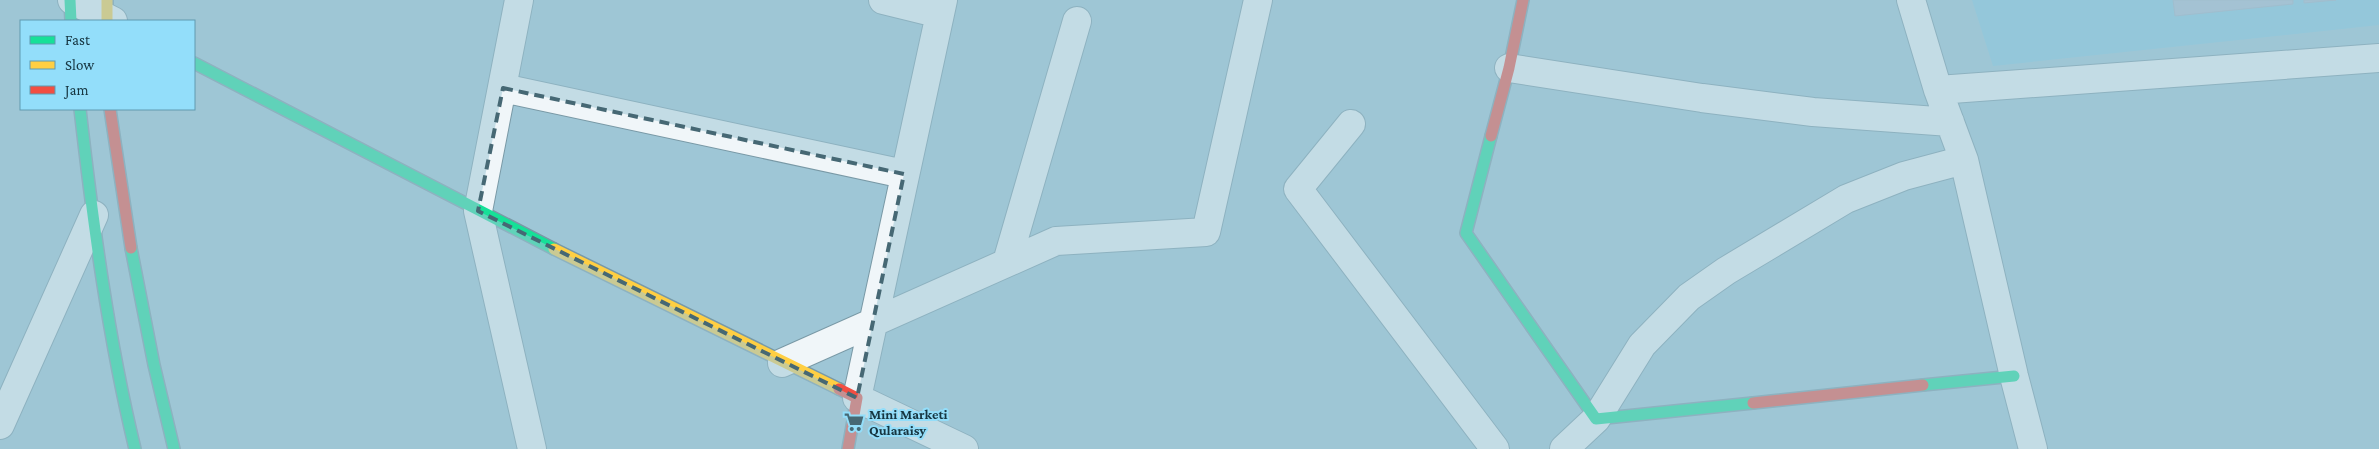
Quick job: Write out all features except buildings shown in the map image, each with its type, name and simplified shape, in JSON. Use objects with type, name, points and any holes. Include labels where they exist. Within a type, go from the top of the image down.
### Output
[{"type":"street","points":[[72,20],[71,0],[108,15]]},
{"type":"street","points":[[519,0],[478,212],[532,449]]},
{"type":"street","points":[[848,449],[904,174],[941,7],[883,0]]},
{"type":"street","points":[[782,363],[1056,241],[1206,232],[1258,0]]},
{"type":"street","points":[[1523,0],[1509,68],[1466,233],[1596,419]]},
{"type":"street","points":[[1911,0],[1938,90],[1964,160],[2014,376],[2033,449]]},
{"type":"street","points":[[1007,262],[1077,21]]},
{"type":"street","points":[[1938,90],[2379,58]]},
{"type":"street","points":[[195,64],[478,212],[782,363],[964,449]]},
{"type":"street","points":[[1509,68],[1739,103],[1813,112],[1950,122]]},
{"type":"street","points":[[503,88],[904,174]]},
{"type":"street","points":[[80,110],[108,210],[135,281],[174,449]]},
{"type":"street","points":[[110,110],[106,307],[124,407],[134,449]]},
{"type":"street","points":[[1352,124],[1298,189],[1495,449]]},
{"type":"street","points":[[1564,449],[1596,419],[1642,345],[1689,297],[1726,271],[1846,199],[1904,176],[1964,160]]},
{"type":"street","points":[[0,425],[108,210]]},
{"type":"street","points":[[1596,419],[2014,376]]},
{"type":"highlighted area","points":[[503,88],[904,174],[857,398],[478,211]]},
{"type":"shaded area","points":[[1972,0],[2379,0],[2379,25],[1993,66]]},
{"type":"traffic: fast","points":[[70,0],[71,20]]},
{"type":"traffic: fast","points":[[195,64],[554,249]]},
{"type":"traffic: fast","points":[[80,110],[102,280],[125,407],[135,449]]},
{"type":"traffic: fast","points":[[1491,136],[1466,233],[1596,419],[1753,403]]},
{"type":"traffic: fast","points":[[131,248],[154,365],[174,449]]},
{"type":"traffic: fast","points":[[1923,385],[2014,376]]},
{"type":"traffic: slow","points":[[107,0],[107,20]]},
{"type":"traffic: slow","points":[[554,249],[839,389]]},
{"type":"traffic: jam","points":[[1491,136],[1509,68],[1523,0]]},
{"type":"traffic: jam","points":[[110,110],[131,248]]},
{"type":"traffic: jam","points":[[1753,403],[1923,385]]},
{"type":"traffic: jam","points":[[839,389],[857,398],[848,449]]},
{"type":"place","name":"Mini Marketi Qularaisy","points":[[854,422]]}]
